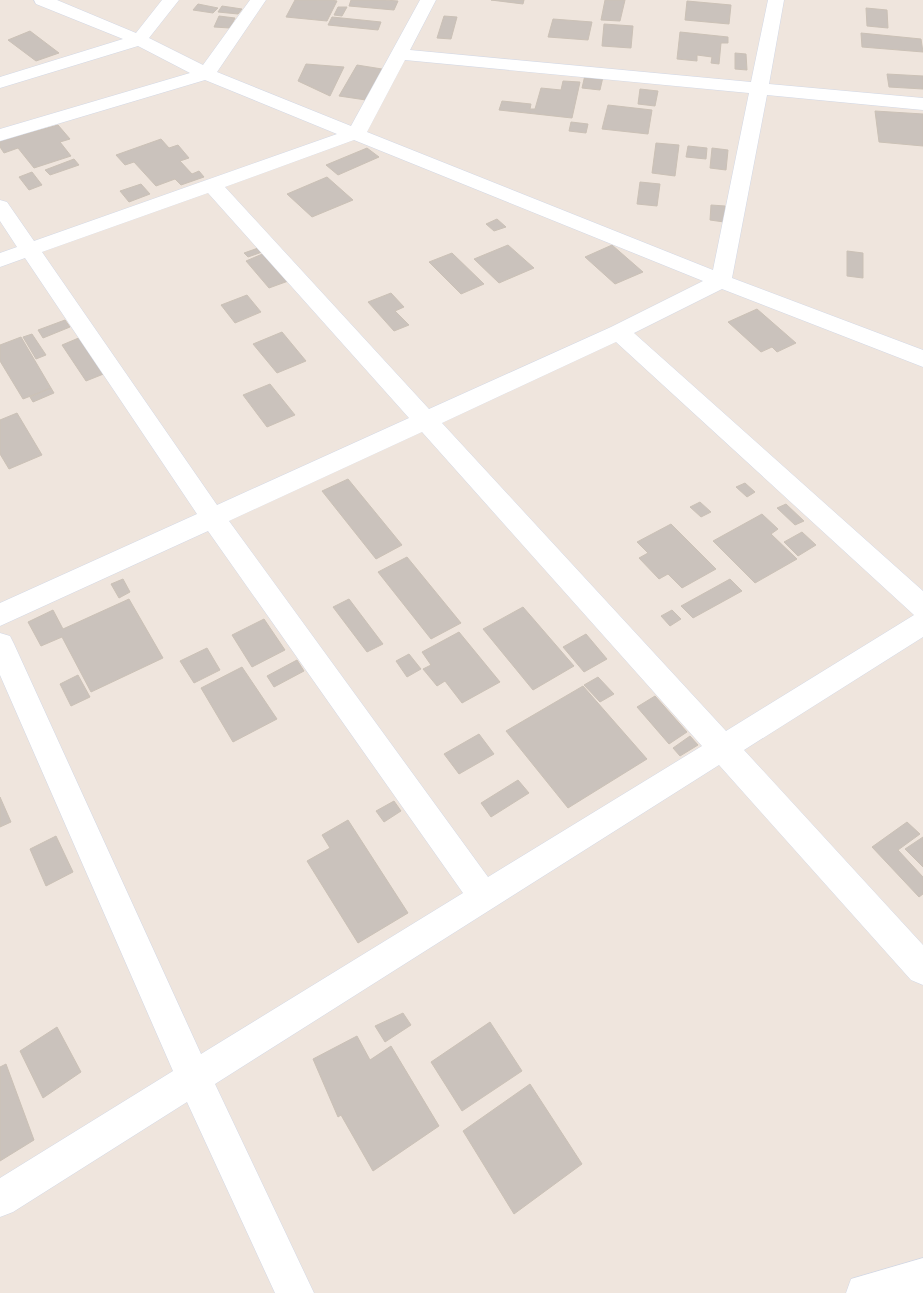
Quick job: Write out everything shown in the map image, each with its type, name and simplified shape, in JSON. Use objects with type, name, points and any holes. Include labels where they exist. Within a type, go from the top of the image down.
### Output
[{"type":"street","points":[[42,0],[139,40],[206,74],[357,133],[721,281],[923,359]]},
{"type":"street","points":[[0,83],[139,40],[171,0]]},
{"type":"street","points":[[0,135],[206,74],[258,0]]},
{"type":"street","points":[[0,260],[357,133],[428,0]]},
{"type":"street","points":[[721,281],[776,0]]},
{"type":"street","points":[[399,54],[923,104]]},
{"type":"street","points":[[212,185],[923,969]]},
{"type":"street","points":[[0,206],[213,518],[484,897]]},
{"type":"street","points":[[0,615],[426,421],[618,332],[721,281]]},
{"type":"street","points":[[618,332],[923,607]]},
{"type":"street","points":[[0,1199],[923,623]]},
{"type":"street","points":[[0,644],[194,1078],[295,1293]]},
{"type":"street","points":[[865,1293],[923,1277]]},
{"type":"building","points":[[295,0],[337,1],[327,21],[286,17]]},
{"type":"building","points":[[351,0],[398,1],[394,10],[349,6]]},
{"type":"building","points":[[491,0],[524,0],[523,4]]},
{"type":"building","points":[[605,0],[625,0],[620,21],[601,20]]},
{"type":"building","points":[[687,1],[731,5],[729,24],[685,20]]},
{"type":"building","points":[[198,4],[218,8],[213,13],[193,10]]},
{"type":"building","points":[[222,6],[242,9],[238,14],[218,12]]},
{"type":"building","points":[[338,7],[347,7],[342,16],[334,15]]},
{"type":"building","points":[[866,8],[887,10],[888,28],[867,26]]},
{"type":"building","points":[[219,16],[235,18],[230,28],[214,27]]},
{"type":"building","points":[[444,16],[457,17],[451,39],[437,38]]},
{"type":"building","points":[[332,17],[381,22],[378,30],[328,25]]},
{"type":"building","points":[[553,19],[592,22],[588,40],[548,37]]},
{"type":"building","points":[[604,24],[633,26],[631,48],[602,46]]},
{"type":"building","points":[[30,31],[59,53],[36,61],[8,40]]},
{"type":"building","points":[[680,32],[728,37],[728,43],[721,43],[719,64],[711,63],[712,57],[697,55],[697,61],[677,59]]},
{"type":"building","points":[[861,33],[921,39],[923,52],[862,47]]},
{"type":"building","points":[[735,53],[746,54],[747,70],[735,69]]},
{"type":"building","points":[[306,64],[344,67],[330,96],[298,81]]},
{"type":"building","points":[[357,65],[382,69],[366,100],[339,96]]},
{"type":"building","points":[[887,74],[923,76],[923,89],[889,87]]},
{"type":"building","points":[[585,75],[603,77],[600,90],[582,88]]},
{"type":"building","points":[[563,81],[580,82],[572,118],[499,110],[502,101],[531,104],[530,109],[535,109],[541,88],[561,90]]},
{"type":"building","points":[[640,89],[658,91],[655,106],[638,104]]},
{"type":"building","points":[[608,105],[652,110],[648,134],[602,129]]},
{"type":"building","points":[[875,111],[923,114],[923,146],[879,142]]},
{"type":"building","points":[[571,122],[588,124],[586,133],[569,131]]},
{"type":"building","points":[[58,125],[70,139],[60,142],[71,156],[34,168],[18,148],[4,153],[0,147],[0,141]]},
{"type":"building","points":[[161,139],[169,148],[178,145],[189,158],[180,161],[192,174],[199,171],[204,177],[181,185],[175,179],[156,186],[134,162],[125,165],[116,155]]},
{"type":"building","points":[[656,143],[679,145],[675,176],[652,173]]},
{"type":"building","points":[[688,146],[707,148],[706,159],[686,157]]},
{"type":"building","points":[[367,148],[379,157],[338,175],[326,165]]},
{"type":"building","points":[[712,148],[728,150],[726,170],[710,168]]},
{"type":"building","points":[[74,159],[79,165],[50,175],[45,170]]},
{"type":"building","points":[[32,172],[42,185],[29,190],[19,177]]},
{"type":"building","points":[[327,177],[353,200],[312,217],[287,194]]},
{"type":"building","points":[[640,182],[660,184],[657,206],[637,204]]},
{"type":"building","points":[[141,184],[150,194],[129,202],[120,191]]},
{"type":"building","points":[[711,205],[725,206],[724,222],[710,220]]},
{"type":"building","points":[[497,219],[506,227],[494,231],[486,224]]},
{"type":"building","points":[[508,245],[534,268],[499,283],[474,259]]},
{"type":"building","points":[[612,245],[643,272],[615,284],[585,257]]},
{"type":"building","points":[[261,247],[265,251],[248,257],[244,253]]},
{"type":"building","points":[[847,251],[863,253],[863,278],[847,276]]},
{"type":"building","points":[[267,252],[291,280],[269,288],[246,261]]},
{"type":"building","points":[[452,253],[484,284],[461,294],[429,262]]},
{"type":"building","points":[[391,293],[404,307],[395,311],[409,325],[394,331],[368,302]]},
{"type":"building","points":[[247,295],[261,312],[235,323],[221,305]]},
{"type":"building","points":[[757,309],[796,343],[777,352],[772,347],[761,352],[728,322]]},
{"type":"building","points":[[65,320],[70,327],[43,338],[38,330]]},
{"type":"building","points":[[282,332],[306,361],[277,373],[253,344]]},
{"type":"building","points":[[32,334],[46,355],[36,359],[23,337]]},
{"type":"building","points":[[21,337],[51,388],[23,399],[0,361],[0,345]]},
{"type":"building","points":[[81,337],[106,373],[86,381],[62,345]]},
{"type":"building","points":[[270,384],[295,415],[267,427],[243,395]]},
{"type":"building","points":[[51,388],[54,393],[33,402],[30,397]]},
{"type":"building","points":[[17,413],[42,455],[9,469],[0,454],[0,420]]},
{"type":"building","points":[[348,479],[402,545],[376,559],[322,491]]},
{"type":"building","points":[[745,483],[755,492],[747,497],[736,487]]},
{"type":"building","points":[[700,502],[711,512],[701,517],[690,507]]},
{"type":"building","points":[[786,504],[804,521],[795,525],[777,508]]},
{"type":"building","points":[[762,514],[778,529],[771,534],[797,559],[755,583],[713,541]]},
{"type":"building","points":[[671,524],[716,569],[682,588],[668,574],[659,579],[639,558],[648,553],[637,542]]},
{"type":"building","points":[[802,532],[816,545],[798,556],[784,542]]},
{"type":"building","points":[[407,557],[461,623],[431,639],[378,572]]},
{"type":"building","points":[[123,579],[130,592],[119,598],[111,584]]},
{"type":"building","points":[[730,579],[742,591],[693,618],[681,606]]},
{"type":"building","points":[[129,599],[163,658],[91,692],[62,637],[41,646],[28,622],[53,610],[63,629]]},
{"type":"building","points":[[349,599],[383,644],[367,652],[333,607]]},
{"type":"building","points":[[523,607],[574,666],[533,690],[483,629]]},
{"type":"building","points":[[672,610],[681,619],[670,626],[661,616]]},
{"type":"building","points":[[264,619],[285,650],[252,667],[232,635]]},
{"type":"building","points":[[459,632],[500,682],[462,703],[445,681],[437,686],[423,669],[431,665],[422,652]]},
{"type":"building","points":[[586,634],[607,659],[584,672],[563,647]]},
{"type":"building","points":[[207,648],[220,670],[194,683],[180,661]]},
{"type":"building","points":[[409,654],[421,669],[407,677],[396,661]]},
{"type":"building","points":[[297,660],[304,671],[274,687],[267,676]]},
{"type":"building","points":[[242,667],[277,719],[233,742],[201,688]]},
{"type":"building","points":[[78,675],[90,697],[71,706],[60,684]]},
{"type":"building","points":[[598,677],[614,694],[600,702],[584,685]]},
{"type":"building","points":[[583,686],[647,759],[568,808],[506,731]]},
{"type":"building","points":[[655,696],[687,732],[669,744],[637,707]]},
{"type":"building","points":[[479,734],[494,754],[459,774],[444,754]]},
{"type":"building","points":[[690,736],[698,745],[680,756],[673,748]]},
{"type":"building","points":[[518,780],[529,793],[491,817],[481,803]]},
{"type":"building","points":[[0,797],[11,822],[0,827]]},
{"type":"building","points":[[394,801],[401,811],[384,822],[376,811]]},
{"type":"building","points":[[348,820],[408,913],[358,943],[307,861],[330,848],[322,835]]},
{"type":"building","points":[[907,822],[920,834],[898,850],[923,877],[923,894],[919,897],[872,847]]},
{"type":"building","points":[[56,836],[73,872],[46,886],[30,849]]},
{"type":"building","points":[[923,837],[923,867],[905,849]]},
{"type":"building","points":[[403,1013],[411,1025],[385,1042],[375,1026]]},
{"type":"building","points":[[490,1022],[522,1071],[462,1111],[431,1062]]},
{"type":"building","points":[[57,1027],[81,1072],[43,1098],[20,1051]]},
{"type":"building","points":[[357,1036],[370,1060],[391,1046],[439,1126],[373,1171],[341,1115],[338,1117],[313,1059]]},
{"type":"building","points":[[6,1064],[34,1140],[0,1161],[0,1067]]},
{"type":"building","points":[[530,1084],[582,1164],[514,1214],[463,1131]]}]
